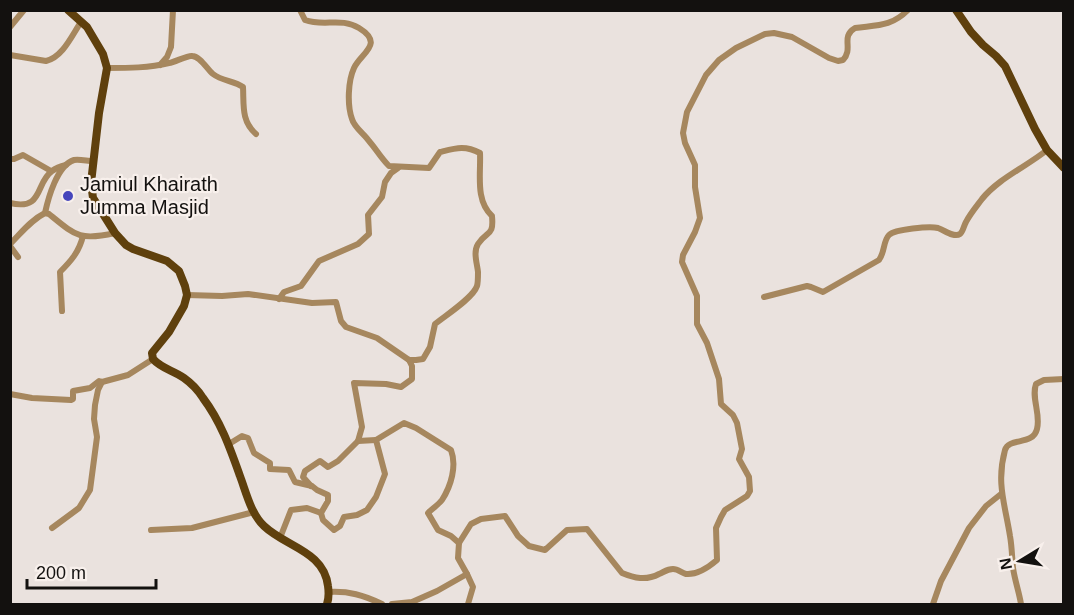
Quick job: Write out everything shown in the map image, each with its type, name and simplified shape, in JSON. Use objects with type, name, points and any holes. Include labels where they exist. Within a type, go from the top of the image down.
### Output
[{"type":"main road","points":[[68,10],[81,21],[96,41],[108,68],[93,162],[91,183],[93,198],[115,233],[126,245],[167,261],[178,272],[187,295],[173,326],[152,353],[153,359],[158,365],[183,377],[193,386],[214,414],[229,444],[254,512],[263,525],[317,561],[325,574],[329,592],[327,604]]},
{"type":"main road","points":[[956,10],[971,32],[1005,66],[1027,115],[1047,150],[1064,168]]},
{"type":"street","points":[[10,27],[24,10]]},
{"type":"street","points":[[159,65],[167,57],[171,47],[173,10]]},
{"type":"street","points":[[300,10],[305,20],[314,24],[343,22],[367,33],[371,42],[370,48],[355,67],[351,81],[349,94],[352,120],[389,166],[429,168],[440,152],[460,147],[472,148],[480,153],[481,201],[485,210],[492,216],[493,225],[478,245],[475,259],[478,272],[477,286],[466,301],[435,324],[430,347],[423,359],[409,360]]},
{"type":"street","points":[[468,604],[473,587],[458,558],[459,543],[471,524],[482,519],[505,516],[518,536],[529,546],[545,550],[567,530],[587,529],[617,568],[630,576],[648,579],[674,569],[686,574],[693,573],[703,570],[717,560],[716,528],[726,510],[747,496],[750,491],[749,477],[739,459],[742,447],[737,423],[720,401],[719,379],[707,343],[698,327],[697,296],[682,262],[700,219],[695,187],[695,165],[685,143],[683,132],[687,112],[714,64],[730,51],[760,36],[774,33],[792,37],[838,61],[843,60],[848,53],[847,35],[851,29],[887,24],[908,10]]},
{"type":"street","points":[[10,55],[52,60],[59,54],[81,21]]},
{"type":"street","points":[[108,68],[148,67],[181,61],[188,56],[196,57],[222,80],[241,85],[246,120],[249,128],[256,134]]},
{"type":"street","points":[[764,297],[807,286],[823,292],[879,260],[883,254],[886,239],[893,232],[929,227],[958,235],[969,216],[993,187],[1047,150]]},
{"type":"street","points":[[10,159],[22,155],[51,171]]},
{"type":"street","points":[[10,203],[22,205],[35,200],[51,171],[74,160],[93,162]]},
{"type":"street","points":[[18,257],[10,245],[25,228],[45,213],[53,184],[67,165]]},
{"type":"street","points":[[279,299],[284,292],[301,286],[319,261],[358,244],[369,234],[368,215],[382,197],[385,182],[399,167]]},
{"type":"street","points":[[45,213],[72,232],[83,236],[115,233]]},
{"type":"street","points":[[62,311],[60,272],[76,256],[83,236]]},
{"type":"street","points":[[187,295],[248,294],[312,303],[336,302],[341,321],[346,327],[377,338],[409,360],[412,366],[412,379],[400,387],[354,383],[362,427],[358,441],[338,461],[328,466],[320,461],[305,471],[303,477],[316,490],[328,495],[328,501],[321,513],[323,519],[334,530],[340,526],[344,517],[357,515],[367,510],[373,503],[385,474],[376,440]]},
{"type":"street","points":[[10,394],[70,400],[73,399],[73,391],[90,388],[99,381],[128,375],[153,359]]},
{"type":"street","points":[[1021,604],[1001,494],[1001,472],[1006,447],[1009,444],[1034,437],[1038,429],[1039,419],[1034,394],[1036,384],[1044,380],[1064,379]]},
{"type":"street","points":[[52,528],[79,508],[90,490],[97,437],[95,405],[102,382]]},
{"type":"street","points":[[358,441],[376,440],[404,423],[451,450],[453,475],[441,501],[428,513],[438,530],[459,543]]},
{"type":"street","points":[[229,444],[242,436],[248,438],[254,453],[270,463],[270,469],[289,470],[295,482],[312,486]]},
{"type":"street","points":[[933,604],[941,581],[969,528],[986,506],[1001,494]]},
{"type":"street","points":[[280,538],[291,510],[307,508],[321,513]]},
{"type":"street","points":[[151,530],[192,528],[254,512]]},
{"type":"street","points":[[392,604],[412,602],[467,574]]},
{"type":"street","points":[[329,592],[342,591],[364,596],[382,604]]},
{"type":"place","name":"Jamiul Khairath Jumma Masjid","points":[[68,196]]}]
